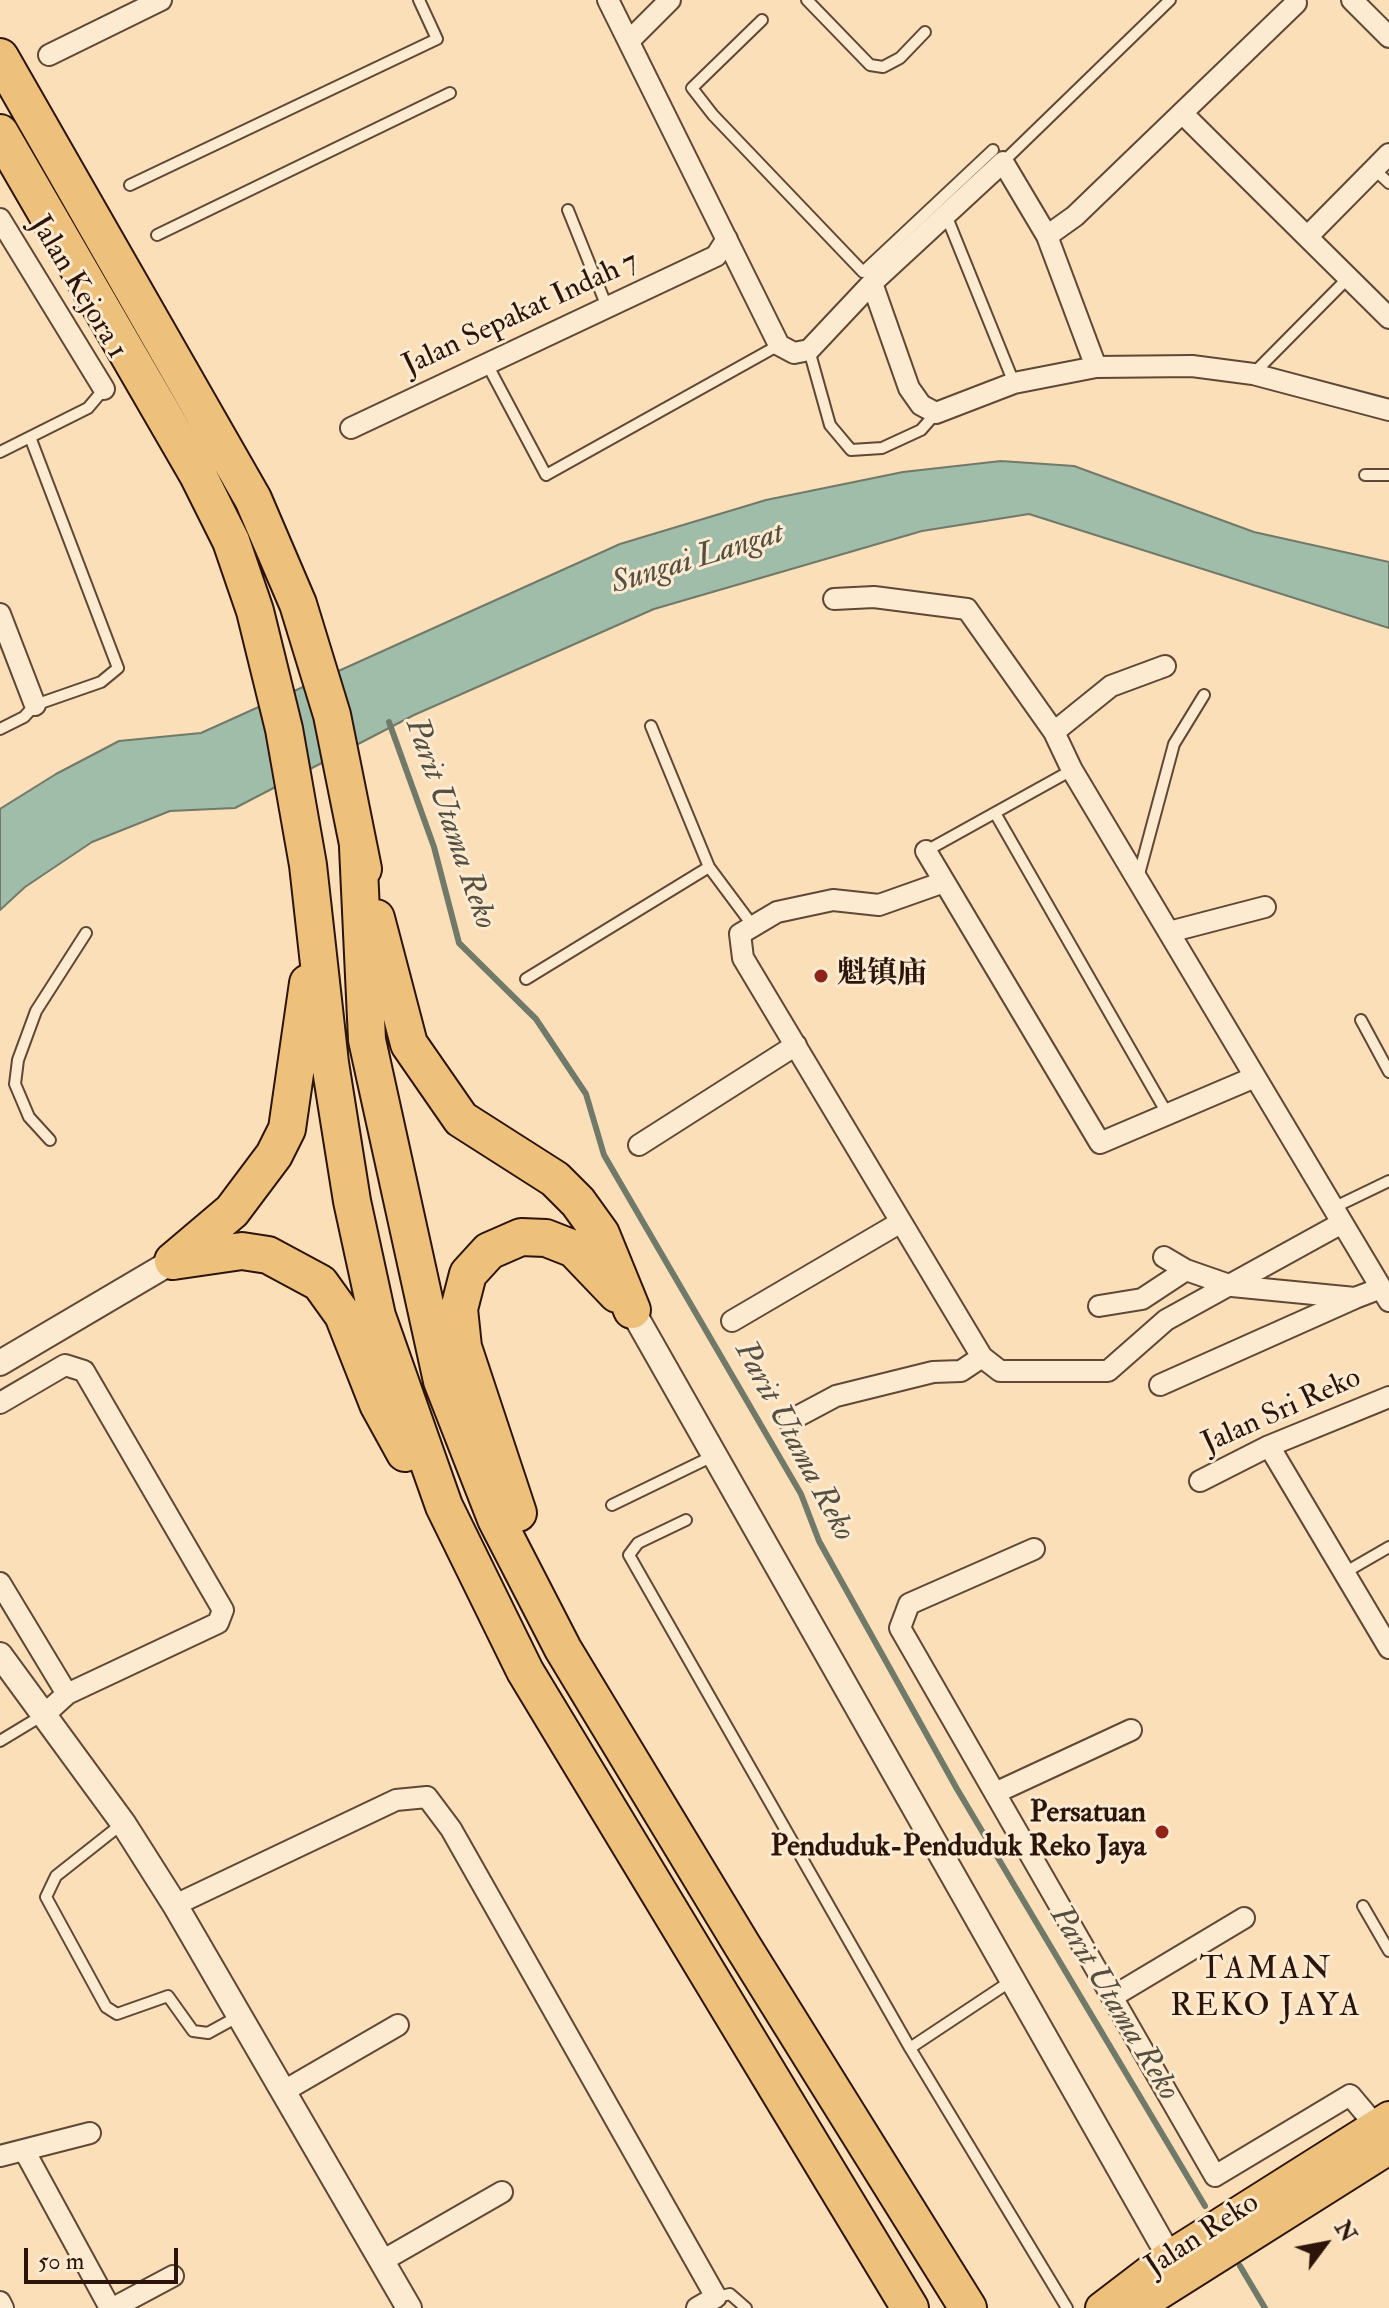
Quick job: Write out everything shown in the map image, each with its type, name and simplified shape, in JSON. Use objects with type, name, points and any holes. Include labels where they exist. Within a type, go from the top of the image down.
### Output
[{"type":"highway","points":[[0,57],[253,499],[298,604],[332,715],[358,847],[409,1044],[461,1119],[555,1179],[578,1202],[601,1234],[632,1310]]},
{"type":"highway","points":[[0,133],[198,475],[231,541],[255,611],[284,729],[308,865],[330,1063],[352,1201],[377,1316],[444,1506],[525,1671],[702,1969],[910,2308]]},
{"type":"highway","points":[[358,847],[367,1040],[442,1381],[496,1519],[563,1649],[742,1945],[968,2308]]},
{"type":"highway","points":[[173,1261],[232,1211],[274,1155],[287,1129],[317,926]]},
{"type":"highway","points":[[563,1649],[463,1347],[459,1309],[468,1274],[489,1251],[521,1237],[546,1238],[574,1249],[632,1310]]},
{"type":"highway","points":[[173,1261],[242,1251],[268,1255],[320,1283],[343,1315],[396,1439],[415,1471],[444,1506]]},
{"type":"main road","name":"Jalan Reko","points":[[1101,2308],[1176,2268],[1385,2131]]},
{"type":"main road","name":"Jalan Reko","points":[[1137,2308],[1176,2268]]},
{"type":"street","points":[[49,55],[161,0]]},
{"type":"street","points":[[608,0],[721,247],[738,260],[779,345],[794,353],[809,350],[872,283],[946,215],[998,156],[1047,236],[1096,367]]},
{"type":"street","points":[[629,41],[670,0]]},
{"type":"street","points":[[1352,0],[1389,37]]},
{"type":"street","points":[[1047,236],[1075,216],[1295,1]]},
{"type":"street","points":[[1182,113],[1389,318]]},
{"type":"street","points":[[1308,236],[1384,168]]},
{"type":"street","name":"Jalan Kejora 1","points":[[0,219],[104,389]]},
{"type":"street","name":"Jalan Sepakat Indah 7","points":[[351,428],[607,307],[721,247]]},
{"type":"street","points":[[872,283],[909,388],[921,405],[936,413],[1014,383],[1096,367],[1192,366],[1253,374],[1389,410]]},
{"type":"street","points":[[834,599],[874,597],[967,609],[1054,732],[1072,770],[1385,1295],[1355,1298],[1232,1286],[1186,1270],[1164,1257]]},
{"type":"street","points":[[0,614],[35,705]]},
{"type":"street","points":[[1054,732],[1111,686],[1165,666]]},
{"type":"street","points":[[926,851],[1100,1143],[1255,1077]]},
{"type":"street","points":[[944,882],[879,905],[833,900],[777,912],[740,934],[743,958],[982,1357],[1000,1371],[1108,1371],[1166,1320],[1232,1286],[1337,1215]]},
{"type":"street","points":[[1169,932],[1265,907]]},
{"type":"street","points":[[639,1145],[796,1045]]},
{"type":"street","points":[[732,1321],[901,1222]]},
{"type":"street","points":[[0,1363],[173,1261]]},
{"type":"street","points":[[1099,1306],[1142,1299],[1186,1270]]},
{"type":"street","points":[[1160,1385],[1355,1298]]},
{"type":"street","points":[[632,1310],[1176,2268]]},
{"type":"street","points":[[789,1421],[836,1396],[933,1372],[961,1371],[982,1357]]},
{"type":"street","points":[[0,1403],[65,1365],[84,1371],[223,1610],[218,1623],[67,1694],[45,1714]]},
{"type":"street","name":"Jalan Sri Reko","points":[[1200,1481],[1269,1446],[1389,1397]]},
{"type":"street","points":[[1269,1446],[1389,1648]]},
{"type":"street","points":[[1034,1549],[909,1604],[900,1628],[1215,2176],[1350,2095],[1385,2131]]},
{"type":"street","points":[[0,1583],[67,1694]]},
{"type":"street","points":[[0,1655],[123,1823],[175,1905],[409,2308]]},
{"type":"street","points":[[995,1793],[1131,1730]]},
{"type":"street","points":[[175,1905],[396,1800],[427,1797],[451,1829],[716,2297],[697,2308]]},
{"type":"street","points":[[1112,1997],[1244,1918]]},
{"type":"street","points":[[284,2091],[398,2025]]},
{"type":"street","points":[[0,2156],[90,2133]]},
{"type":"street","points":[[24,2150],[111,2308],[173,2276]]},
{"type":"street","points":[[382,2261],[502,2192]]},
{"type":"street","points":[[0,2302],[3,2308]]},
{"type":"lane","points":[[130,185],[437,39],[419,0]]},
{"type":"lane","points":[[807,0],[870,65],[883,67],[900,58],[925,32]]},
{"type":"lane","points":[[762,20],[692,88],[713,115],[863,272],[998,156],[1170,0]]},
{"type":"lane","points":[[157,235],[450,93]]},
{"type":"lane","points":[[568,210],[607,307]]},
{"type":"lane","points":[[946,215],[1014,383]]},
{"type":"lane","points":[[1253,374],[1348,278]]},
{"type":"lane","points":[[487,364],[546,475],[779,345]]},
{"type":"lane","points":[[809,350],[830,425],[851,450],[882,448],[921,430],[936,413]]},
{"type":"lane","points":[[0,452],[88,408],[104,389]]},
{"type":"lane","points":[[0,729],[24,717],[35,705],[101,682],[118,668],[30,437]]},
{"type":"lane","points":[[1365,475],[1389,475]]},
{"type":"lane","points":[[1138,880],[1174,744],[1204,695]]},
{"type":"lane","points":[[651,726],[709,867],[753,927]]},
{"type":"lane","points":[[926,851],[1072,770]]},
{"type":"lane","points":[[995,813],[1168,1115]]},
{"type":"lane","points":[[526,979],[709,867]]},
{"type":"lane","points":[[50,1140],[29,1117],[15,1084],[18,1060],[36,1011],[86,933]]},
{"type":"lane","points":[[1361,1020],[1389,1072]]},
{"type":"lane","points":[[1337,1215],[1389,1181]]},
{"type":"lane","points":[[612,1505],[714,1455]]},
{"type":"lane","points":[[686,1520],[638,1543],[629,1555],[910,2048],[1067,2308]]},
{"type":"lane","points":[[1343,1574],[1389,1547]]},
{"type":"lane","points":[[2,1735],[45,1714]]},
{"type":"lane","points":[[123,1823],[56,1876],[46,1897],[106,2007],[117,2014],[168,1996],[193,2031],[208,2033],[240,2015]]},
{"type":"lane","points":[[1363,1906],[1389,1951]]},
{"type":"lane","points":[[910,2048],[1013,1980]]},
{"type":"lane","points":[[716,2297],[730,2294],[746,2308]]},
{"type":"water","name":"Sungai Langat","points":[[1001,461],[1074,466],[1254,532],[1389,562],[1389,628],[1029,514],[922,531],[654,609],[414,715],[235,808],[170,811],[92,842],[25,887],[0,910],[0,809],[56,774],[119,741],[201,733],[620,544],[766,500],[903,472]]},
{"type":"waterway","name":"Parit Utama Reko","points":[[389,722],[434,847],[459,943],[536,1019],[586,1094],[604,1155],[801,1494],[819,1541],[957,1789],[1205,2206]]},
{"type":"waterway","name":"Parit Utama Reko","points":[[1240,2266],[1265,2308]]},
{"type":"place","name":"魁镇庙","points":[[821,976]]},
{"type":"place","name":"Persatuan Penduduk-Penduduk Reko Jaya","points":[[1162,1832]]},
{"type":"district","name":"TAMAN REKO JAYA","points":[[1266,1990]]}]
